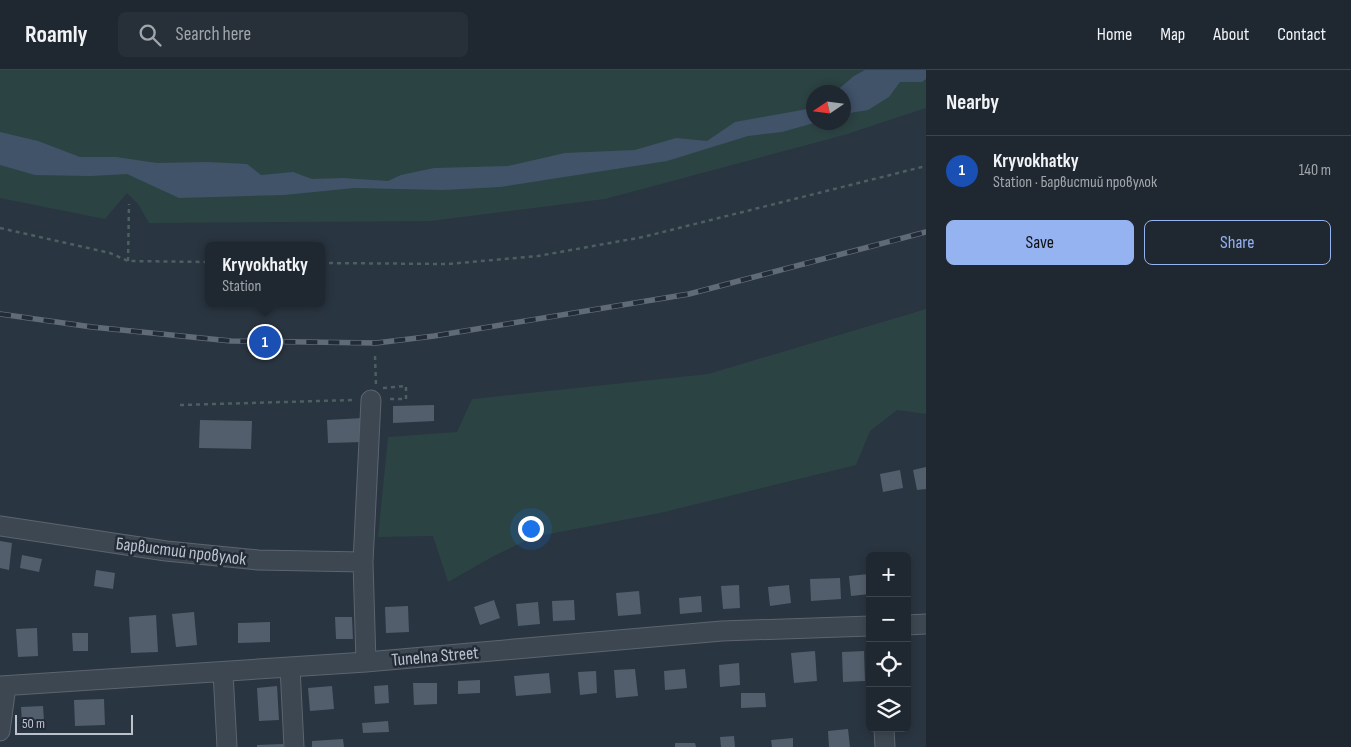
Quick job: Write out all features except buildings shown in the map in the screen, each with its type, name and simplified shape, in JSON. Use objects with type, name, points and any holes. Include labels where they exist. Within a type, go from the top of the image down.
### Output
[{"type":"street","points":[[366,662],[363,562],[371,400]]},
{"type":"street","name":"Барвистий провулок","points":[[0,526],[166,551],[258,560],[363,562]]},
{"type":"street","points":[[911,625],[926,624]]},
{"type":"street","name":"Tunelna Street","points":[[3,686],[366,662],[722,631],[866,626]]},
{"type":"street","points":[[290,667],[294,747]]},
{"type":"street","points":[[223,672],[227,747]]},
{"type":"street","points":[[0,732],[3,686]]},
{"type":"street","points":[[884,732],[885,747]]},
{"type":"path","points":[[325,263],[448,264],[538,256],[643,237],[926,166]]},
{"type":"path","points":[[128,261],[129,204]]},
{"type":"path","points":[[0,228],[110,253],[128,261],[205,262]]},
{"type":"path","points":[[180,405],[406,399],[406,386],[376,388],[375,356]]},
{"type":"green space","points":[[0,70],[926,70],[926,108],[844,135],[605,199],[431,221],[149,223],[138,204],[127,193],[105,219],[0,198]]},
{"type":"green space","points":[[926,309],[926,414],[897,410],[870,431],[856,465],[660,513],[533,537],[492,557],[448,582],[433,536],[378,537],[388,437],[457,432],[472,399],[708,374]]},
{"type":"water","points":[[865,70],[926,70],[926,79],[922,82],[900,82],[889,97],[868,110],[851,113],[851,85],[843,85]]},
{"type":"water","points":[[806,109],[806,125],[782,132],[748,136],[667,161],[500,187],[443,190],[354,188],[284,195],[179,198],[127,174],[91,176],[35,175],[0,165],[0,132],[38,141],[80,157],[116,157],[157,163],[207,162],[247,164],[261,175],[293,172],[312,179],[343,178],[388,181],[401,175],[434,168],[508,166],[565,153],[635,150],[676,138],[707,141],[735,122]]},
{"type":"railway","points":[[0,314],[92,327],[231,341],[376,343],[434,336],[689,294],[926,232]]},
{"type":"place","name":"Kryvokhatky","points":[[265,342]]}]
